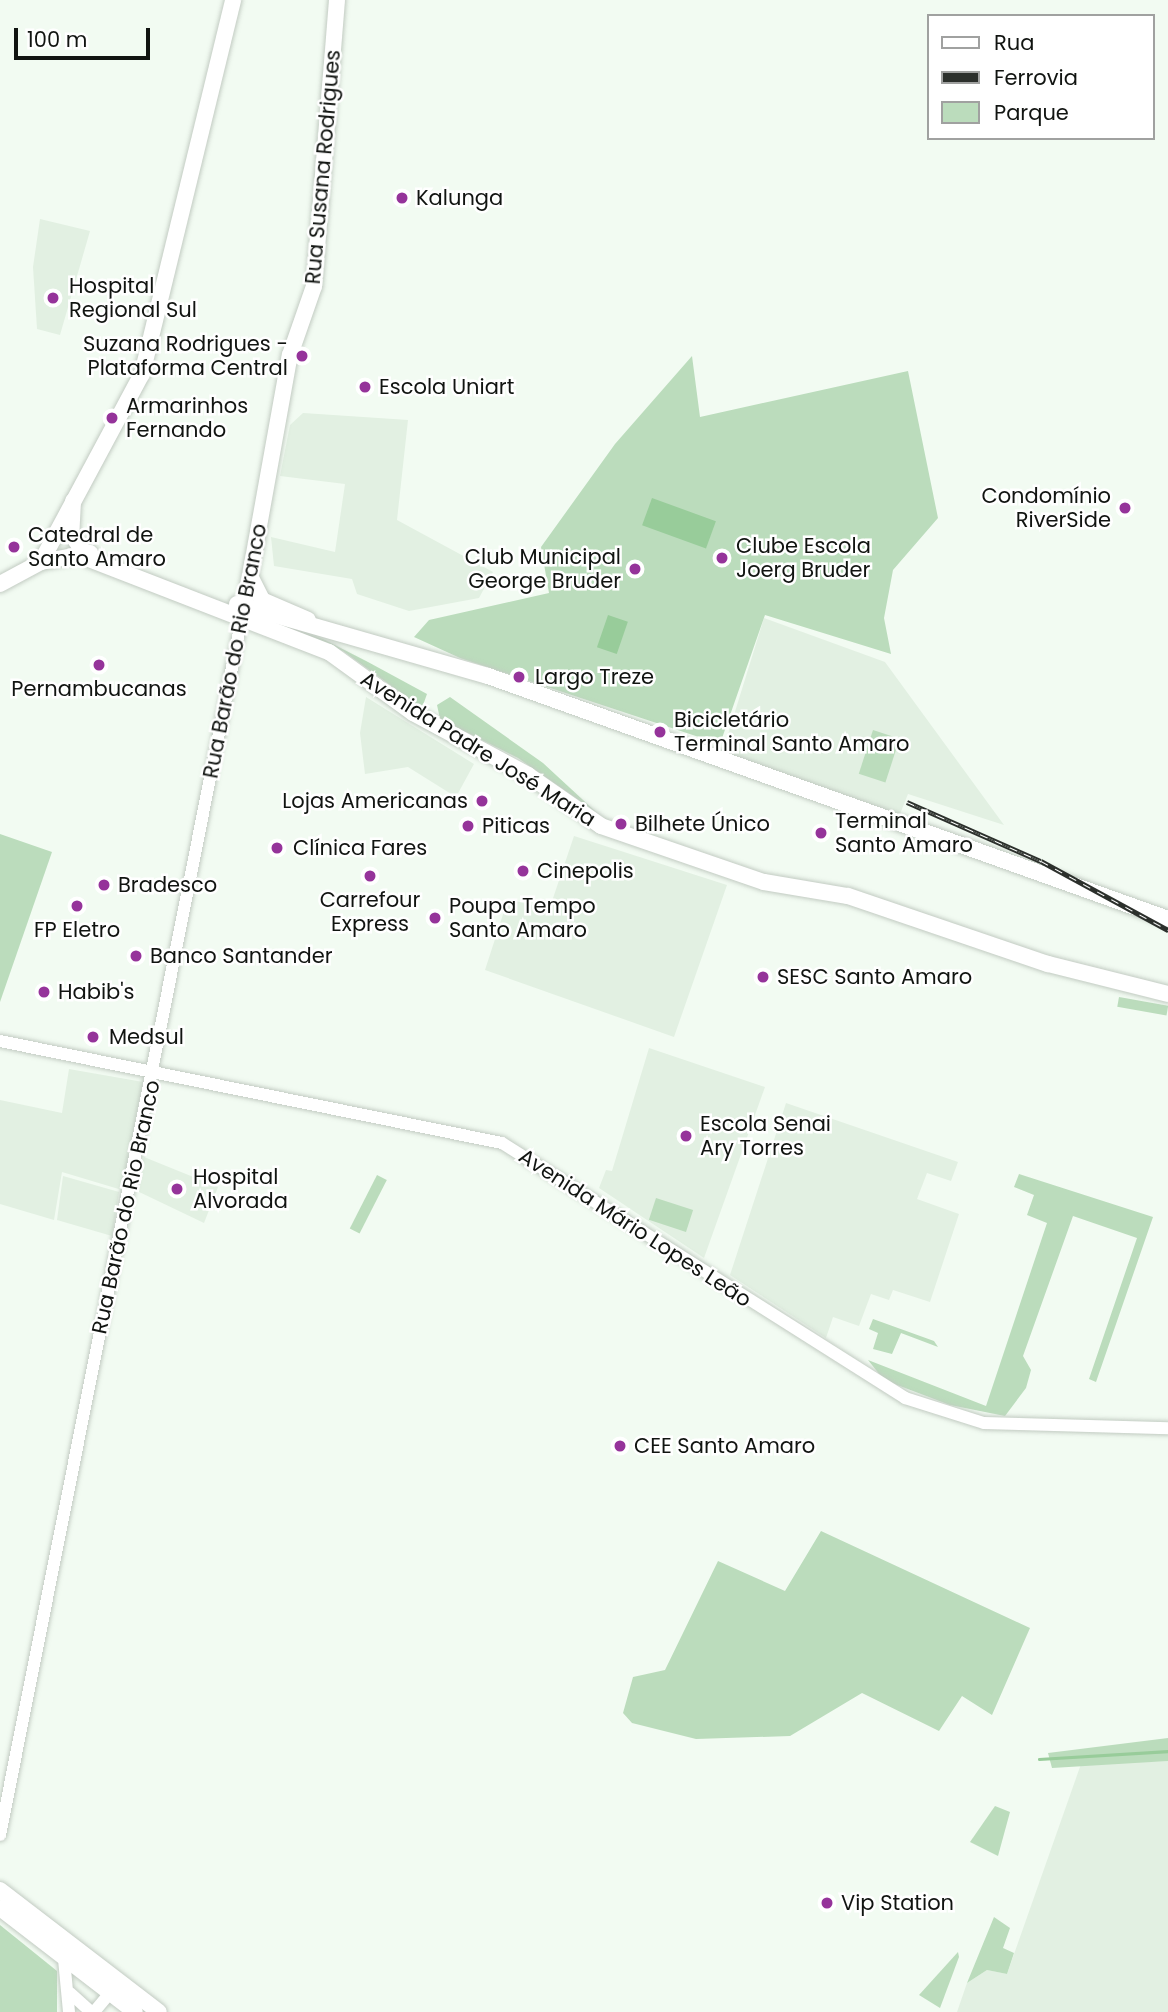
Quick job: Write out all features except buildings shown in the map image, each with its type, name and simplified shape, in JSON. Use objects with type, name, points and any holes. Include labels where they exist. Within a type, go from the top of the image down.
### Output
[{"type":"main road","points":[[41,562],[142,374],[233,0]]},
{"type":"main road","name":"Rua Susana Rodrigues","points":[[279,413],[316,272],[337,0]]},
{"type":"main road","name":"Rua Barão do Rio Branco","points":[[244,612],[279,413]]},
{"type":"main road","points":[[0,584],[41,562],[82,553],[69,528],[73,501]]},
{"type":"main road","name":"Avenida Padre José Maria","points":[[82,553],[244,612],[329,652],[413,713],[528,775],[601,826],[764,882],[848,896],[1048,964],[1168,994]]},
{"type":"main road","points":[[249,575],[262,600],[308,620]]},
{"type":"main road","name":"Avenida Padre José Maria","points":[[244,612],[293,622],[308,620],[488,676],[1168,919]]},
{"type":"main road","points":[[0,1890],[115,1988],[129,2011]]},
{"type":"main road","points":[[0,1908],[64,1959],[159,2012]]},
{"type":"street","name":"Rua Barão do Rio Branco","points":[[0,1835],[244,612]]},
{"type":"street","name":"Avenida Mário Lopes Leão","points":[[0,1041],[154,1069],[502,1143],[868,1380],[944,1414],[1015,1427],[1168,1428]]},
{"type":"street","points":[[64,1959],[69,1989],[69,2012]]},
{"type":"street","points":[[69,1989],[75,2002],[93,2012],[115,1988]]},
{"type":"shaded area","name":"Hospital Regional Sul","points":[[40,219],[90,231],[60,335],[37,329],[33,267]]},
{"type":"shaded area","points":[[303,413],[408,420],[397,520],[493,572],[479,598],[409,611],[357,594],[352,579],[274,566],[271,537],[335,552],[345,484],[280,476],[290,425]]},
{"type":"shaded area","points":[[652,498],[716,521],[706,549],[642,525]]},
{"type":"shaded area","points":[[608,615],[628,622],[617,654],[597,647]]},
{"type":"shaded area","points":[[764,618],[885,662],[1004,825],[908,794],[898,819],[720,760]]},
{"type":"shaded area","points":[[366,697],[474,764],[456,797],[408,767],[365,774],[360,733]]},
{"type":"shaded area","points":[[574,836],[727,885],[674,1037],[485,970],[508,899],[549,910]]},
{"type":"shaded area","name":"Escola Senai Ary Torres","points":[[649,1048],[765,1087],[704,1258],[599,1188],[606,1170],[612,1171]]},
{"type":"shaded area","points":[[69,1069],[143,1082],[122,1190],[62,1172],[54,1220],[0,1204],[0,1100],[62,1113]]},
{"type":"shaded area","points":[[786,1103],[958,1162],[951,1181],[927,1173],[917,1199],[959,1214],[930,1302],[893,1290],[889,1300],[871,1294],[859,1326],[833,1317],[826,1338],[730,1275]]},
{"type":"shaded area","name":"Hospital Alvorada","points":[[144,1157],[218,1187],[204,1223],[135,1190]]},
{"type":"shaded area","points":[[63,1176],[119,1192],[112,1236],[57,1220]]},
{"type":"shaded area","points":[[1168,1761],[1168,2012],[957,2012],[967,1983],[987,1970],[1007,1974],[1081,1764]]},
{"type":"green space","name":"Clube Escola Joerg Bruder","points":[[692,356],[700,417],[908,371],[938,518],[893,570],[884,618],[891,654],[765,615],[720,744],[460,658],[414,637],[429,620],[549,593],[541,547],[615,444]]},
{"type":"green space","points":[[259,619],[323,639],[427,694],[422,708],[343,651]]},
{"type":"green space","points":[[450,697],[543,763],[596,812],[518,758],[440,719],[437,705]]},
{"type":"green space","points":[[873,730],[900,739],[885,782],[859,774]]},
{"type":"green space","points":[[0,834],[52,852],[0,1002]]},
{"type":"green space","points":[[1119,997],[1168,1006],[1167,1016],[1117,1007]]},
{"type":"green space","points":[[1019,1174],[1153,1217],[1096,1382],[1089,1379],[1137,1238],[1073,1216],[1023,1356],[1031,1370],[1026,1388],[1005,1416],[950,1405],[884,1380],[868,1360],[986,1406],[1047,1223],[1027,1215],[1034,1195],[1014,1187]]},
{"type":"green space","points":[[377,1175],[387,1180],[360,1233],[350,1228]]},
{"type":"green space","points":[[656,1198],[693,1210],[686,1232],[649,1220]]},
{"type":"green space","points":[[873,1319],[934,1341],[938,1347],[901,1333],[892,1354],[873,1349],[878,1333],[869,1329]]},
{"type":"green space","points":[[821,1531],[1030,1628],[992,1715],[962,1696],[939,1731],[862,1693],[790,1736],[696,1739],[632,1723],[623,1713],[633,1677],[665,1670],[718,1561],[785,1591]]},
{"type":"green space","points":[[1168,1738],[1168,1761],[1052,1768],[1048,1753]]},
{"type":"green space","points":[[995,1806],[1010,1812],[998,1856],[970,1842]]},
{"type":"green space","points":[[994,1917],[1010,1928],[1003,1948],[1014,1953],[1007,1974],[987,1970],[967,1983]]},
{"type":"green space","points":[[0,1925],[57,1971],[57,2012],[0,2012]]},
{"type":"green space","points":[[958,1952],[959,1957],[940,2008],[919,1995]]},
{"type":"waterway","points":[[1039,1759],[1168,1751]]},
{"type":"railway","points":[[907,802],[1041,861],[1168,930]]},
{"type":"place","name":"Kalunga","points":[[402,198]]},
{"type":"place","name":"Hospital Regional Sul","points":[[53,298]]},
{"type":"place","name":"Suzana Rodrigues - Plataforma Central","points":[[302,356]]},
{"type":"place","name":"Escola Uniart","points":[[365,387]]},
{"type":"place","name":"Armarinhos Fernando","points":[[112,418]]},
{"type":"place","name":"Condomínio RiverSide","points":[[1125,508]]},
{"type":"place","name":"Catedral de Santo Amaro","points":[[14,547]]},
{"type":"place","name":"Clube Escola Joerg Bruder","points":[[722,558]]},
{"type":"place","name":"Club Municipal George Bruder","points":[[635,569]]},
{"type":"place","name":"Pernambucanas","points":[[99,665]]},
{"type":"place","name":"Largo Treze","points":[[519,677]]},
{"type":"place","name":"Bicicletário Terminal Santo Amaro","points":[[660,732]]},
{"type":"place","name":"Lojas Americanas","points":[[482,801]]},
{"type":"place","name":"Bilhete Único","points":[[621,824]]},
{"type":"place","name":"Piticas","points":[[468,826]]},
{"type":"place","name":"Terminal Santo Amaro","points":[[821,833]]},
{"type":"place","name":"Clínica Fares","points":[[277,848]]},
{"type":"place","name":"Cinepolis","points":[[523,871]]},
{"type":"place","name":"Carrefour Express","points":[[370,876]]},
{"type":"place","name":"Bradesco","points":[[104,885]]},
{"type":"place","name":"FP Eletro","points":[[77,906]]},
{"type":"place","name":"Poupa Tempo Santo Amaro","points":[[435,918]]},
{"type":"place","name":"Banco Santander","points":[[136,956]]},
{"type":"place","name":"SESC Santo Amaro","points":[[763,977]]},
{"type":"place","name":"Habib's","points":[[44,992]]},
{"type":"place","name":"Medsul","points":[[93,1037]]},
{"type":"place","name":"Escola Senai Ary Torres","points":[[686,1136]]},
{"type":"place","name":"Hospital Alvorada","points":[[177,1189]]},
{"type":"place","name":"CEE Santo Amaro","points":[[620,1446]]},
{"type":"place","name":"Vip Station","points":[[827,1903]]}]
